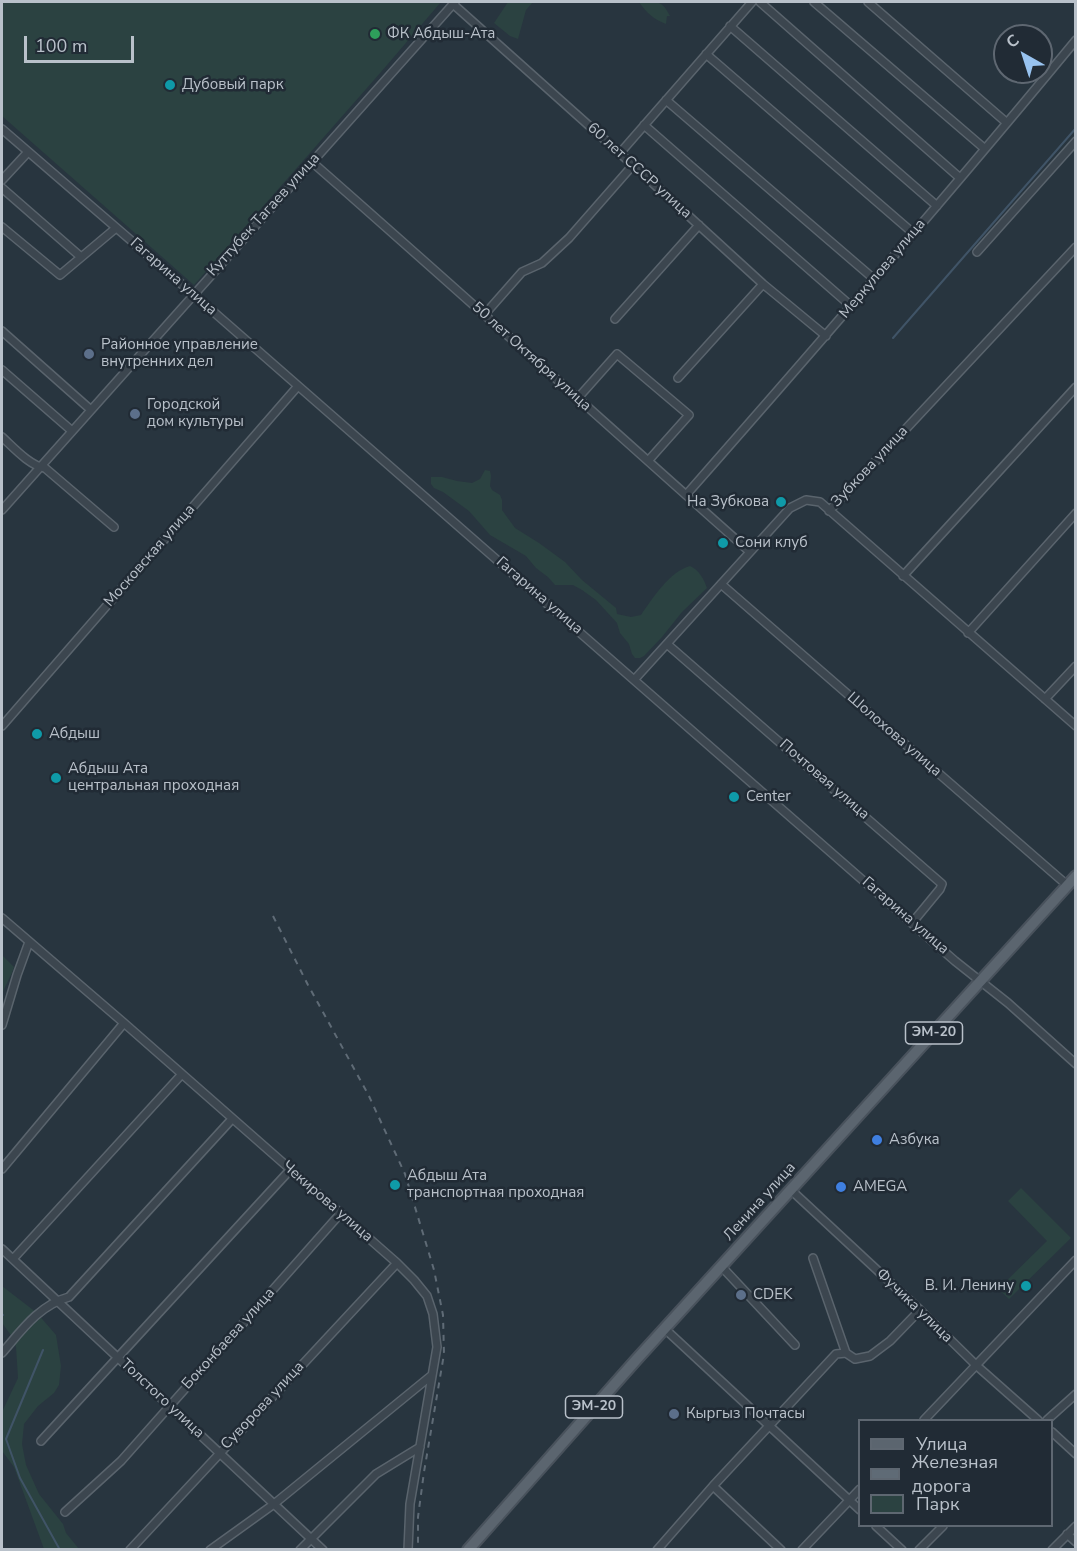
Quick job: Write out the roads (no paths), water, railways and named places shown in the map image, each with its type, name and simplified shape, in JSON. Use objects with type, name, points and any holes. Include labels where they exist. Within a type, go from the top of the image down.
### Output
[{"type":"main road","name":"Ленина улица","points":[[468,1550],[664,1329],[1076,876]]},
{"type":"street","points":[[620,153],[752,2]]},
{"type":"street","points":[[760,2],[960,178]]},
{"type":"street","points":[[814,2],[985,149]]},
{"type":"street","points":[[868,2],[1007,123]]},
{"type":"street","name":"60 лет СССР улица","points":[[454,3],[763,284],[825,336]]},
{"type":"street","name":"Куттубек Тагаев улица","points":[[2,510],[454,3]]},
{"type":"street","points":[[730,26],[937,206]]},
{"type":"street","name":"Меркулова улица","points":[[686,495],[937,206],[1076,40]]},
{"type":"street","points":[[706,54],[913,234]]},
{"type":"street","points":[[666,100],[874,279]]},
{"type":"street","points":[[644,125],[850,306]]},
{"type":"street","name":"Гагарина улица","points":[[2,129],[1076,1064]]},
{"type":"street","points":[[977,252],[1076,141]]},
{"type":"street","points":[[2,180],[28,152]]},
{"type":"street","name":"50 лет Октября улица","points":[[312,162],[750,552]]},
{"type":"street","points":[[485,314],[522,272],[542,263],[570,238],[633,165]]},
{"type":"street","points":[[2,188],[81,257]]},
{"type":"street","points":[[615,319],[699,225]]},
{"type":"street","points":[[2,227],[60,275],[116,228]]},
{"type":"street","name":"Зубкова улица","points":[[634,680],[790,508],[806,500],[820,502],[829,511],[1075,247]]},
{"type":"street","points":[[678,378],[763,284]]},
{"type":"street","points":[[2,331],[91,410]]},
{"type":"street","points":[[577,399],[617,354],[689,415],[648,461]]},
{"type":"street","points":[[2,369],[72,431]]},
{"type":"street","name":"Московская улица","points":[[2,723],[298,386]]},
{"type":"street","points":[[903,576],[1076,387]]},
{"type":"street","points":[[2,437],[32,462],[45,468],[114,527]]},
{"type":"street","points":[[829,511],[1076,726]]},
{"type":"street","points":[[968,633],[1076,513]]},
{"type":"street","name":"Шолохова улица","points":[[721,584],[1067,885]]},
{"type":"street","name":"Почтовая улица","points":[[667,644],[942,884],[912,922]]},
{"type":"street","points":[[1045,699],[1076,666]]},
{"type":"street","name":"Чекирова улица","points":[[2,918],[397,1263],[427,1296],[433,1314],[437,1347],[410,1504],[408,1550]]},
{"type":"street","points":[[2,1025],[30,942]]},
{"type":"street","points":[[2,1169],[124,1023]]},
{"type":"street","points":[[12,1259],[182,1074]]},
{"type":"street","points":[[2,1353],[26,1324],[46,1307],[57,1300],[69,1297],[232,1119]]},
{"type":"street","points":[[41,1441],[290,1170]]},
{"type":"street","name":"Фучика улица","points":[[791,1190],[1037,1419]]},
{"type":"street","name":"Боконбаева улица","points":[[65,1512],[121,1461],[340,1214]]},
{"type":"street","name":"Толстого улица","points":[[2,1249],[323,1550]]},
{"type":"street","points":[[813,1258],[846,1353],[855,1359],[870,1356],[890,1341],[920,1310]]},
{"type":"street","points":[[925,1419],[1076,1260]]},
{"type":"street","name":"Суворова улица","points":[[130,1550],[397,1263]]},
{"type":"street","points":[[722,1267],[795,1345]]},
{"type":"street","points":[[664,1329],[858,1508]]},
{"type":"street","points":[[661,1548],[713,1486],[836,1354],[846,1353]]},
{"type":"street","points":[[210,1550],[274,1504],[432,1374]]},
{"type":"street","points":[[1048,1419],[1076,1394]]},
{"type":"street","points":[[1053,1433],[1076,1454]]},
{"type":"street","points":[[300,1550],[376,1474],[420,1447]]},
{"type":"street","points":[[713,1486],[782,1550]]},
{"type":"street","points":[[802,1550],[858,1491]]},
{"type":"street","points":[[1052,1550],[1076,1526]]},
{"type":"street","points":[[877,1527],[902,1550]]},
{"type":"street","points":[[919,1550],[942,1527]]},
{"type":"street","points":[[1067,1534],[1076,1542]]},
{"type":"waterway","points":[[893,338],[1076,128]]},
{"type":"waterway","points":[[43,1350],[6,1439],[20,1478],[60,1550]]},
{"type":"railway","points":[[273,916],[368,1094],[405,1174],[434,1270],[443,1315],[444,1354],[418,1517],[418,1550]]},
{"type":"place","name":"ФК Абдыш-Ата","points":[[375,34]]},
{"type":"place","name":"Дубовый парк","points":[[170,85]]},
{"type":"place","name":"Районное управление внутренних дел","points":[[89,354]]},
{"type":"place","name":"Городской дом культуры","points":[[135,414]]},
{"type":"place","name":"На Зубкова","points":[[781,502]]},
{"type":"place","name":"Сони клуб","points":[[723,543]]},
{"type":"place","name":"Абдыш","points":[[37,734]]},
{"type":"place","name":"Абдыш Ата центральная проходная","points":[[56,778]]},
{"type":"place","name":"Center","points":[[734,797]]},
{"type":"place","name":"Азбука","points":[[877,1140]]},
{"type":"place","name":"Абдыш Ата транспортная проходная","points":[[395,1185]]},
{"type":"place","name":"AMEGA","points":[[841,1187]]},
{"type":"place","name":"В. И. Ленину","points":[[1026,1286]]},
{"type":"place","name":"CDEK","points":[[741,1295]]},
{"type":"place","name":"Кыргыз Почтасы","points":[[674,1414]]}]
